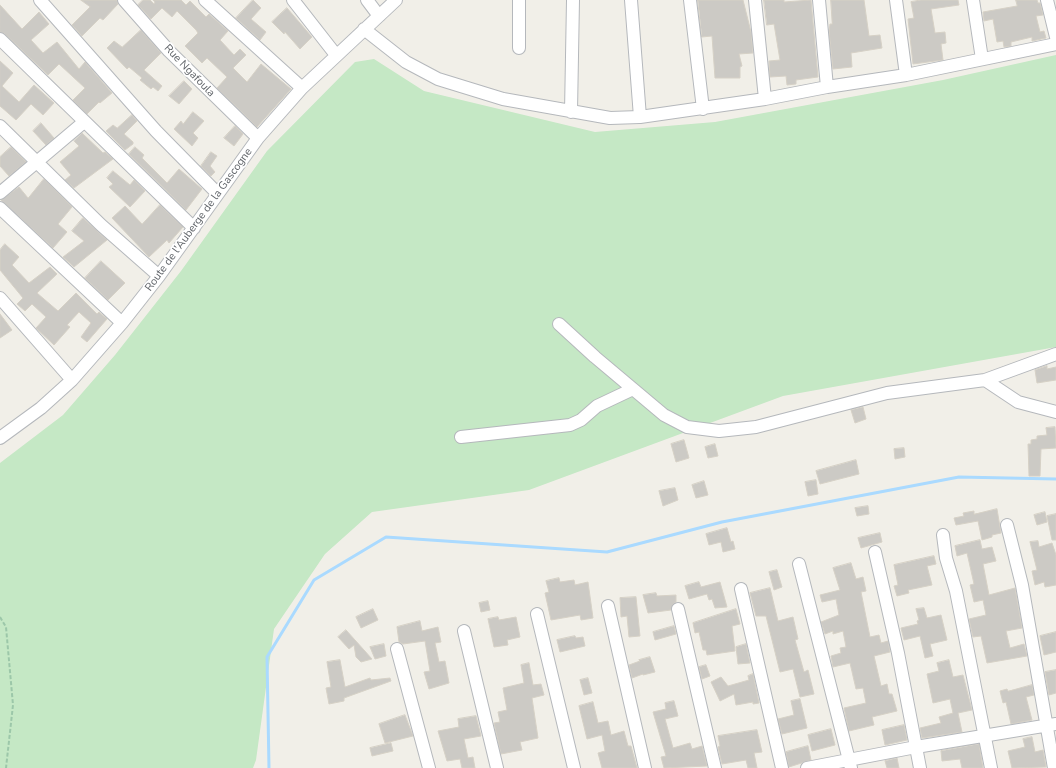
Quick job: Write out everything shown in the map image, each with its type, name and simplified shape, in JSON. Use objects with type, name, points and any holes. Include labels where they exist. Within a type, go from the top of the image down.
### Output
[{"type":"street","points":[[40,0],[156,131],[217,193]]},
{"type":"street","name":"Rue Ngafoula","points":[[124,0],[169,51],[258,138]]},
{"type":"street","points":[[205,0],[302,88]]},
{"type":"street","points":[[293,0],[336,55]]},
{"type":"street","points":[[367,0],[379,16]]},
{"type":"street","name":"Route de l'Auberge de la Gascogne","points":[[0,438],[41,408],[72,380],[122,323],[159,276],[217,193],[258,138],[302,88],[396,0]]},
{"type":"street","points":[[518,0],[519,48]]},
{"type":"street","points":[[571,112],[573,0]]},
{"type":"street","points":[[631,0],[640,117]]},
{"type":"street","points":[[690,0],[703,108]]},
{"type":"street","points":[[755,0],[766,99]]},
{"type":"street","points":[[819,0],[827,87]]},
{"type":"street","points":[[896,0],[906,75]]},
{"type":"street","points":[[973,0],[982,59]]},
{"type":"street","points":[[1046,0],[1056,37]]},
{"type":"street","points":[[364,29],[406,62],[438,79],[503,99],[610,118],[640,117],[766,99],[827,87],[906,75],[1056,44]]},
{"type":"street","points":[[0,39],[194,228]]},
{"type":"street","points":[[0,193],[84,122]]},
{"type":"street","points":[[0,126],[101,225],[159,276]]},
{"type":"street","points":[[0,208],[122,323]]},
{"type":"street","points":[[0,298],[72,380]]},
{"type":"street","points":[[559,324],[664,415],[687,427],[719,431],[756,426],[887,393],[985,380],[1056,354]]},
{"type":"street","points":[[985,380],[1018,402],[1056,412]]},
{"type":"street","points":[[461,436],[570,425],[581,420],[598,406],[633,389]]},
{"type":"street","points":[[1007,525],[1022,585],[1051,725],[1054,768]]},
{"type":"street","points":[[943,535],[946,558],[956,591],[991,768]]},
{"type":"street","points":[[875,552],[898,653],[920,768]]},
{"type":"street","points":[[799,564],[850,764]]},
{"type":"street","points":[[741,589],[782,768]]},
{"type":"street","points":[[608,606],[645,768]]},
{"type":"street","points":[[678,609],[715,768]]},
{"type":"street","points":[[537,614],[574,768]]},
{"type":"street","points":[[464,632],[497,768]]},
{"type":"street","points":[[397,649],[429,768]]},
{"type":"street","points":[[807,768],[850,764],[916,747],[1051,725]]},
{"type":"path","points":[[0,617],[6,627],[13,705],[6,768]]},
{"type":"green space","points":[[1056,55],[1056,347],[783,396],[529,490],[372,512],[325,554],[274,629],[256,760],[253,768],[0,768],[0,463],[63,415],[115,355],[181,271],[267,151],[355,62],[374,59],[424,91],[595,132],[715,122],[943,80]]},
{"type":"building","points":[[81,0],[117,0],[118,4],[103,20],[100,18],[82,36],[72,25],[90,7]]},
{"type":"building","points":[[143,0],[150,0],[154,4],[155,2],[153,0],[181,0],[186,5],[190,1],[206,17],[209,14],[228,31],[220,40],[234,55],[240,49],[246,55],[233,68],[247,82],[261,64],[291,89],[257,127],[217,88],[227,77],[207,58],[202,63],[185,46],[198,33],[196,30],[177,11],[172,17],[162,8],[151,19],[138,5]]},
{"type":"building","points":[[253,0],[261,8],[251,19],[266,32],[260,40],[236,18]]},
{"type":"building","points":[[698,0],[743,0],[751,32],[753,53],[739,54],[742,66],[740,67],[740,78],[715,78],[712,36],[702,37]]},
{"type":"building","points":[[764,0],[784,0],[784,2],[811,0],[818,77],[796,80],[796,84],[787,85],[786,76],[770,77],[769,61],[780,60],[774,24],[767,25]]},
{"type":"building","points":[[831,0],[864,0],[869,36],[880,35],[882,48],[851,53],[852,67],[833,69],[829,31],[830,24],[832,24]]},
{"type":"building","points":[[921,0],[958,0],[959,5],[931,9],[935,33],[945,32],[946,43],[941,44],[943,60],[913,64],[908,19],[914,18],[911,2]]},
{"type":"building","points":[[1016,0],[1037,0],[1038,3],[1040,3],[1043,15],[1036,16],[1040,32],[1044,31],[1046,38],[1032,41],[1032,37],[1011,42],[1011,46],[1004,47],[1003,41],[997,42],[993,19],[984,21],[983,12],[1017,6]]},
{"type":"building","points":[[0,5],[22,29],[39,12],[49,24],[31,40],[43,53],[57,42],[79,69],[85,62],[112,93],[100,103],[99,102],[87,114],[73,100],[85,88],[59,64],[48,75],[5,34],[0,32]]},
{"type":"building","points":[[287,8],[312,37],[300,49],[285,32],[284,34],[272,22]]},
{"type":"building","points":[[141,30],[161,53],[144,70],[162,86],[158,91],[153,87],[151,89],[140,80],[142,78],[129,67],[127,69],[107,48],[114,41],[122,47]]},
{"type":"building","points":[[0,61],[13,73],[2,86],[19,102],[34,85],[54,103],[43,115],[31,104],[16,120],[0,106]]},
{"type":"building","points":[[184,81],[192,89],[179,104],[169,96]]},
{"type":"building","points":[[193,112],[204,121],[193,133],[198,138],[192,146],[174,129],[181,121],[183,124]]},
{"type":"building","points":[[132,115],[137,121],[124,134],[133,142],[133,144],[125,150],[106,131],[113,125],[117,128]]},
{"type":"building","points":[[41,123],[54,138],[46,145],[33,131]]},
{"type":"building","points":[[235,126],[243,134],[234,146],[224,138]]},
{"type":"building","points":[[82,133],[103,153],[105,152],[113,159],[74,188],[65,180],[71,175],[60,162],[79,146],[74,141]]},
{"type":"building","points":[[11,147],[26,162],[9,176],[0,166],[0,157]]},
{"type":"building","points":[[135,147],[144,155],[142,158],[167,183],[179,169],[202,189],[186,210],[129,154]]},
{"type":"building","points":[[211,152],[217,156],[210,166],[215,172],[211,176],[201,166]]},
{"type":"building","points":[[113,171],[130,185],[134,180],[145,191],[130,207],[109,187],[113,184],[107,178]]},
{"type":"building","points":[[44,179],[72,207],[58,224],[67,232],[53,248],[1,200],[19,187],[28,198]]},
{"type":"building","points":[[160,205],[183,227],[169,243],[167,240],[149,257],[112,218],[125,206],[142,224]]},
{"type":"building","points":[[83,218],[107,240],[74,267],[63,257],[84,241],[72,231]]},
{"type":"building","points":[[5,244],[19,257],[12,265],[29,283],[50,267],[57,274],[37,293],[58,311],[76,293],[97,314],[99,312],[107,319],[87,342],[81,337],[91,323],[79,312],[67,325],[70,327],[54,345],[36,328],[46,317],[32,304],[25,311],[17,304],[23,298],[0,270],[0,250]]},
{"type":"building","points":[[101,261],[125,283],[108,300],[85,278]]},
{"type":"building","points":[[0,314],[12,330],[0,338]]},
{"type":"building","points":[[1047,366],[1047,369],[1056,367],[1056,380],[1037,383],[1035,370]]},
{"type":"building","points":[[863,407],[866,419],[855,423],[851,410]]},
{"type":"building","points":[[1055,427],[1056,448],[1041,449],[1040,476],[1029,476],[1028,444],[1031,444],[1031,440],[1037,439],[1037,436],[1047,435],[1046,428]]},
{"type":"building","points":[[684,440],[689,458],[676,462],[671,444]]},
{"type":"building","points":[[715,444],[718,456],[708,458],[705,447]]},
{"type":"building","points":[[904,448],[905,457],[895,459],[894,449]]},
{"type":"building","points":[[856,460],[859,474],[820,484],[816,471]]},
{"type":"building","points":[[816,480],[818,494],[808,496],[805,482]]},
{"type":"building","points":[[704,481],[708,495],[696,498],[692,485]]},
{"type":"building","points":[[675,488],[678,500],[663,506],[659,491]]},
{"type":"building","points":[[868,506],[869,514],[857,516],[855,508]]},
{"type":"building","points":[[997,509],[1001,533],[992,535],[992,537],[982,540],[978,521],[956,525],[954,518],[964,516],[963,513],[974,511],[974,514]]},
{"type":"building","points":[[1045,512],[1047,522],[1037,525],[1034,515]]},
{"type":"building","points":[[1056,514],[1056,540],[1052,540],[1047,516]]},
{"type":"building","points":[[727,528],[731,542],[733,541],[735,549],[723,552],[721,542],[709,545],[706,534]]},
{"type":"building","points":[[880,533],[882,542],[861,548],[858,538]]},
{"type":"building","points":[[980,540],[982,549],[992,547],[996,561],[983,564],[989,595],[1015,588],[1022,628],[1006,631],[1010,648],[1024,644],[1027,656],[987,663],[981,636],[973,637],[969,619],[986,615],[983,600],[974,602],[970,585],[974,584],[967,553],[957,556],[955,546]]},
{"type":"building","points":[[1038,541],[1039,547],[1052,543],[1056,555],[1056,585],[1045,587],[1044,582],[1035,585],[1032,571],[1037,570],[1030,542]]},
{"type":"building","points":[[934,556],[936,564],[927,566],[932,585],[908,590],[909,593],[897,596],[894,586],[898,585],[894,565]]},
{"type":"building","points":[[851,563],[856,579],[863,577],[866,591],[861,592],[870,637],[879,635],[881,643],[888,641],[890,652],[874,656],[881,686],[887,684],[889,694],[892,694],[897,711],[872,717],[874,725],[849,731],[844,708],[866,703],[863,688],[856,689],[850,663],[833,667],[831,656],[841,653],[840,648],[846,647],[843,631],[833,634],[833,631],[825,634],[821,622],[839,615],[836,599],[822,602],[820,595],[840,590],[833,568]]},
{"type":"building","points":[[777,570],[782,587],[774,590],[769,572]]},
{"type":"building","points":[[559,578],[560,582],[574,580],[575,585],[588,582],[593,618],[581,620],[580,615],[551,620],[545,593],[549,592],[546,581]]},
{"type":"building","points":[[699,582],[701,587],[720,582],[727,607],[715,608],[712,599],[709,600],[707,594],[689,599],[685,586]]},
{"type":"building","points":[[770,588],[778,621],[793,617],[798,639],[795,640],[804,672],[808,670],[814,694],[800,697],[793,669],[780,672],[766,616],[756,616],[750,593]]},
{"type":"building","points":[[656,593],[657,596],[676,595],[676,602],[673,604],[671,610],[648,613],[643,595]]},
{"type":"building","points":[[636,597],[640,636],[629,637],[627,616],[621,617],[620,598]]},
{"type":"building","points":[[488,601],[490,610],[481,612],[479,603]]},
{"type":"building","points":[[924,608],[927,618],[941,615],[947,640],[930,644],[933,656],[925,658],[920,636],[904,640],[901,628],[918,624],[917,621],[919,620],[916,609]]},
{"type":"building","points":[[373,609],[378,620],[361,628],[356,617]]},
{"type":"building","points":[[736,609],[740,624],[732,626],[735,651],[707,655],[706,650],[703,650],[699,632],[695,633],[693,623]]},
{"type":"building","points":[[498,617],[499,620],[516,617],[520,637],[507,640],[508,645],[494,647],[488,619]]},
{"type":"building","points":[[420,621],[422,631],[438,627],[441,642],[435,643],[439,662],[445,661],[449,683],[429,689],[424,672],[430,671],[425,641],[403,644],[399,642],[397,627]]},
{"type":"building","points":[[674,626],[676,634],[655,640],[653,632]]},
{"type":"building","points":[[346,630],[372,659],[361,662],[356,657],[354,645],[349,649],[338,637]]},
{"type":"building","points":[[1056,632],[1056,652],[1044,655],[1040,636]]},
{"type":"building","points":[[575,636],[576,638],[583,637],[585,646],[560,652],[557,640]]},
{"type":"building","points":[[384,644],[386,656],[375,659],[370,647]]},
{"type":"building","points":[[746,644],[750,663],[738,664],[736,647]]},
{"type":"building","points":[[650,657],[655,672],[632,678],[629,665]]},
{"type":"building","points":[[340,660],[345,687],[370,678],[371,680],[390,678],[391,681],[344,698],[344,701],[329,704],[326,688],[331,687],[327,662]]},
{"type":"building","points":[[949,660],[953,677],[963,675],[972,710],[958,713],[962,732],[922,738],[920,728],[941,723],[939,717],[953,713],[950,699],[933,703],[927,674],[939,671],[937,663]]},
{"type":"building","points":[[529,663],[533,685],[541,684],[544,695],[532,698],[538,738],[520,742],[522,750],[501,754],[494,723],[500,722],[498,712],[507,710],[503,688],[524,683],[521,665]]},
{"type":"building","points":[[706,665],[710,676],[702,679],[699,667]]},
{"type":"building","points":[[1056,670],[1056,693],[1049,695],[1045,672]]},
{"type":"building","points":[[753,674],[759,703],[753,704],[753,702],[736,705],[734,694],[720,701],[711,682],[721,677],[728,686],[749,680],[748,676]]},
{"type":"building","points":[[588,678],[592,693],[584,695],[580,680]]},
{"type":"building","points":[[1032,685],[1034,695],[1026,697],[1032,720],[1011,724],[1006,702],[1003,703],[1000,691],[1007,689],[1008,691]]},
{"type":"building","points":[[800,699],[807,728],[782,734],[778,719],[794,715],[791,701]]},
{"type":"building","points":[[674,701],[678,716],[665,719],[673,748],[690,743],[692,749],[702,746],[707,766],[664,768],[661,757],[666,756],[653,712],[666,709],[665,703]]},
{"type":"building","points":[[593,702],[598,723],[608,721],[611,735],[624,731],[628,746],[631,746],[637,768],[602,768],[598,753],[605,751],[602,735],[587,739],[579,706]]},
{"type":"building","points":[[405,715],[413,736],[385,743],[379,724]]},
{"type":"building","points":[[476,716],[481,736],[464,739],[468,758],[473,757],[475,768],[462,768],[460,759],[447,761],[438,731],[459,727],[458,719]]},
{"type":"building","points":[[904,725],[907,740],[885,745],[882,730]]},
{"type":"building","points":[[831,729],[835,745],[812,751],[808,735]]},
{"type":"building","points":[[757,730],[762,752],[754,753],[757,768],[748,768],[746,760],[722,764],[718,747],[720,746],[718,736]]},
{"type":"building","points":[[1032,737],[1035,752],[1043,750],[1046,767],[1012,768],[1008,751],[1025,747],[1023,739]]},
{"type":"building","points":[[391,743],[393,751],[372,756],[370,748]]},
{"type":"building","points":[[979,744],[983,768],[962,768],[960,759],[942,761],[941,751]]},
{"type":"building","points":[[808,746],[811,760],[789,767],[786,752]]},
{"type":"building","points":[[897,758],[899,768],[887,768],[885,761]]},
{"type":"waterway","points":[[269,768],[267,657],[314,580],[386,537],[607,552],[722,522],[959,477],[1056,479]]}]
